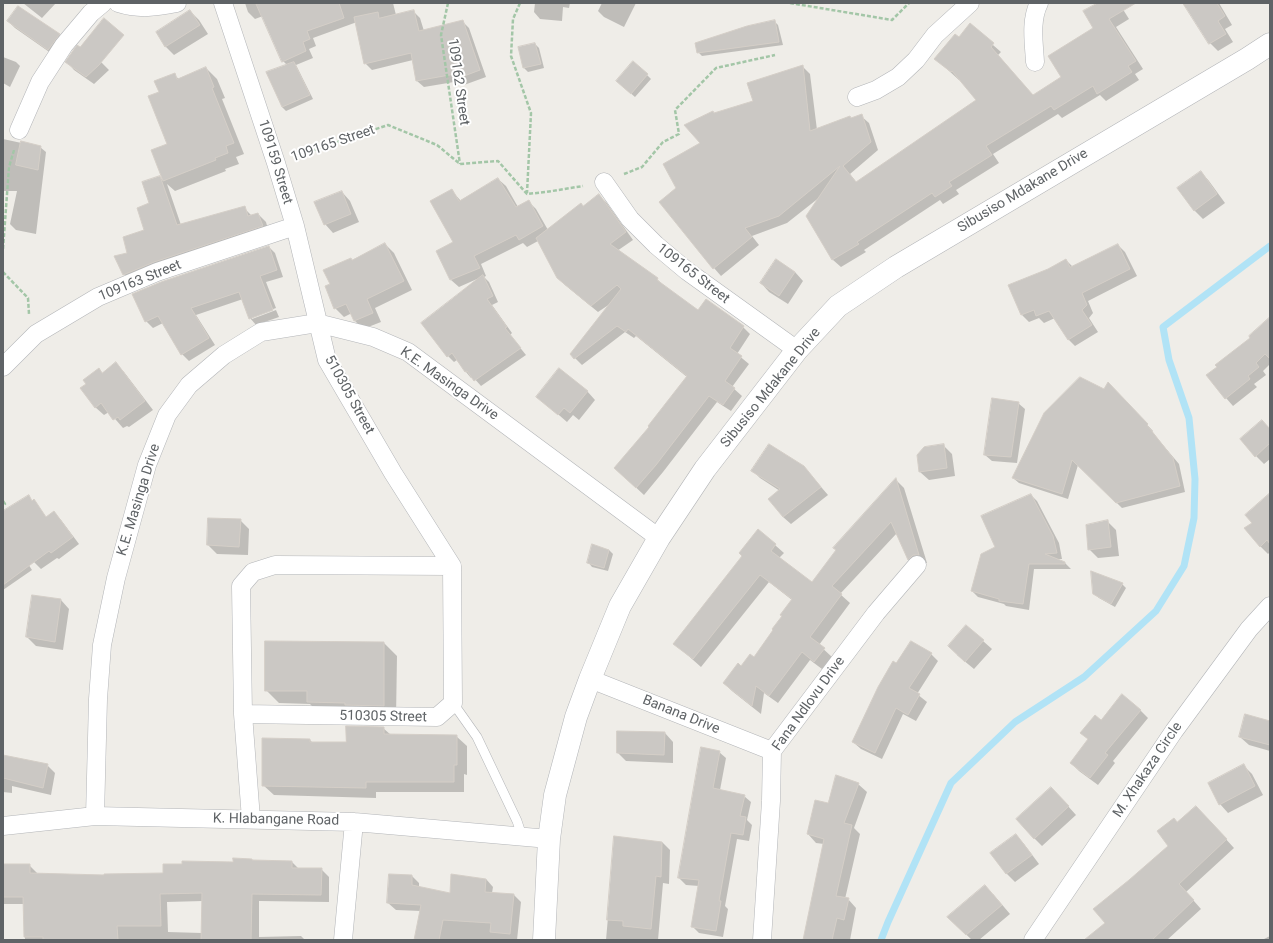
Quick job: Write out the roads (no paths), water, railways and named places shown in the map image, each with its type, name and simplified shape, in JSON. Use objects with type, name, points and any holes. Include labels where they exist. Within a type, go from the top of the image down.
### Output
[{"type":"street","points":[[19,130],[40,82],[64,45],[87,18],[104,3]]},
{"type":"street","points":[[118,3],[127,6],[149,8],[177,3]]},
{"type":"street","name":"109159 Street","points":[[223,3],[276,163],[295,226],[317,323]]},
{"type":"street","points":[[858,97],[876,90],[898,77],[916,60],[935,35],[970,3]]},
{"type":"street","points":[[1034,62],[1033,24],[1039,3]]},
{"type":"street","name":"Sibusiso Mdakane Drive","points":[[544,940],[549,838],[557,788],[576,717],[590,678],[620,606],[659,538],[705,469],[797,350],[838,306],[896,267],[1270,44]]},
{"type":"street","name":"109165 Street","points":[[604,182],[630,219],[656,245],[686,271],[797,350]]},
{"type":"street","name":"109163 Street","points":[[3,367],[36,334],[98,297],[157,272],[295,226]]},
{"type":"street","name":"K.E. Masinga Drive","points":[[95,816],[98,700],[102,645],[116,578],[147,465],[167,415],[190,385],[224,355],[261,332],[317,323],[373,337],[408,352],[659,538]]},
{"type":"street","name":"510305 Street","points":[[317,323],[327,360],[393,473],[452,566]]},
{"type":"street","points":[[251,819],[243,714],[241,586],[253,572],[275,564],[452,566],[453,703]]},
{"type":"street","name":"Fana Ndlovu Drive","points":[[762,940],[771,801],[772,751],[876,613],[917,565]]},
{"type":"street","name":"M. Xhakaza Circle","points":[[1033,940],[1174,731],[1249,629],[1270,606]]},
{"type":"street","name":"Banana Drive","points":[[590,678],[772,751]]},
{"type":"street","name":"510305 Street","points":[[243,714],[437,717],[453,703]]},
{"type":"street","name":"K. Hlabangane Road","points":[[3,826],[95,816],[251,819],[354,822],[549,838]]},
{"type":"street","points":[[343,940],[354,822]]},
{"type":"lane","points":[[453,703],[477,736],[517,821],[522,836]]},
{"type":"waterway","points":[[881,940],[951,783],[1015,722],[1084,677],[1156,611],[1184,566],[1194,518],[1195,479],[1189,418],[1169,360],[1163,327],[1270,246]]}]
